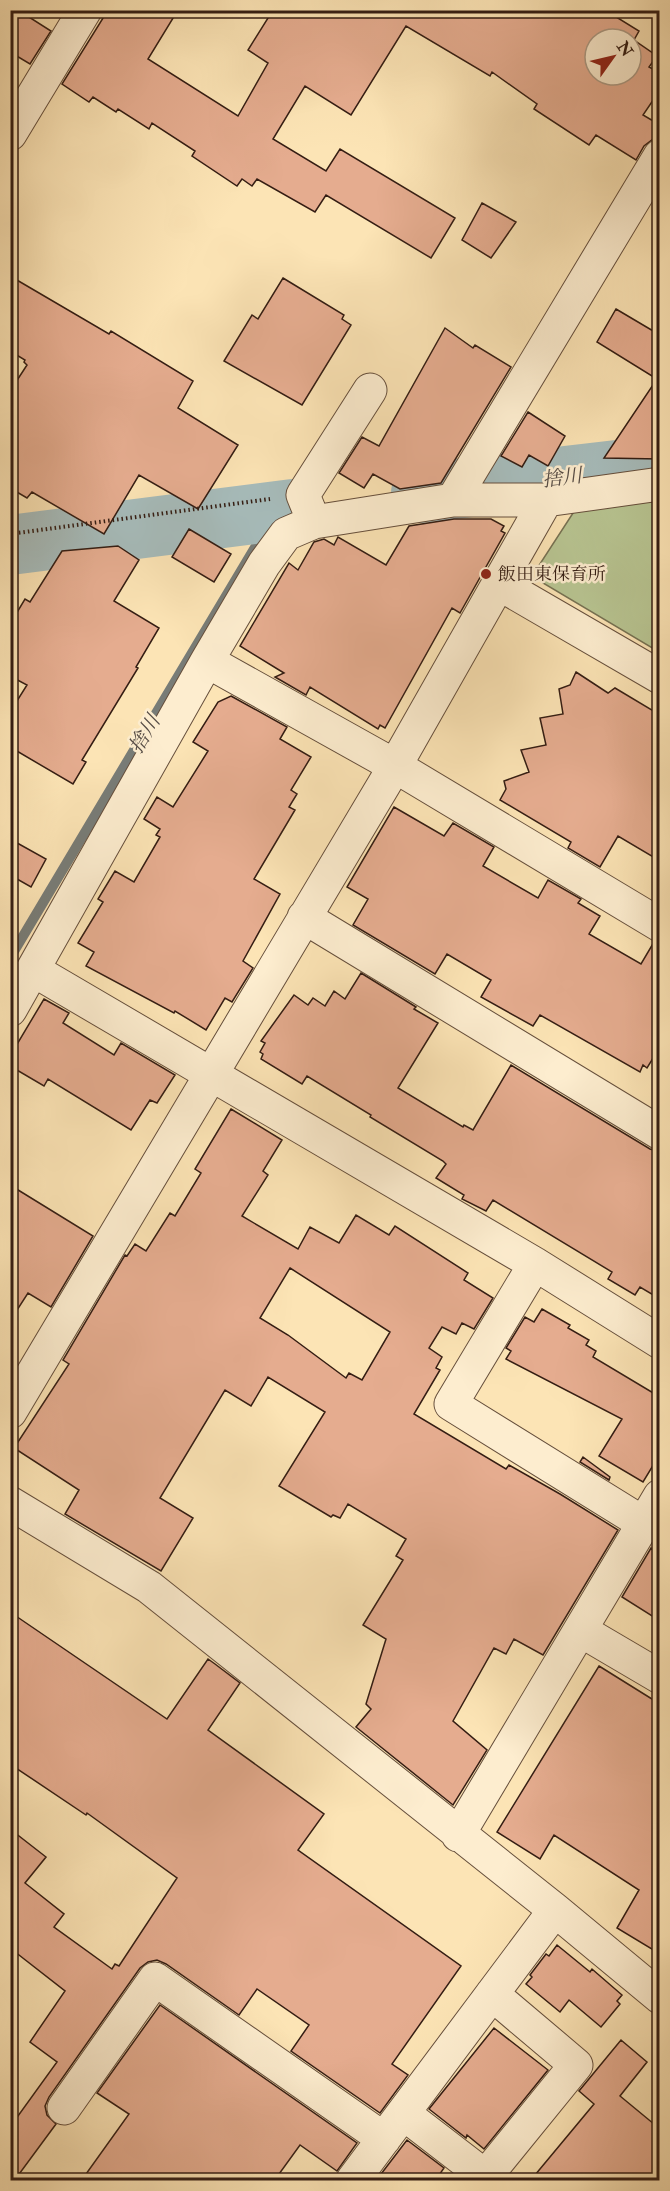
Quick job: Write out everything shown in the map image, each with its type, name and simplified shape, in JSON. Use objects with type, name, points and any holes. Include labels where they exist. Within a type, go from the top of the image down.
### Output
[{"type":"street","points":[[10,134],[21,92],[85,10]]},
{"type":"street","points":[[453,500],[660,156]]},
{"type":"street","points":[[10,1011],[207,660],[264,564],[309,508],[370,390]]},
{"type":"street","points":[[309,508],[453,500],[546,500],[660,484]]},
{"type":"street","points":[[10,1412],[395,766],[546,500]]},
{"type":"street","points":[[498,584],[660,677]]},
{"type":"street","points":[[207,660],[395,766],[660,925]]},
{"type":"street","points":[[304,917],[660,1133]]},
{"type":"street","points":[[34,971],[535,1264],[660,1342]]},
{"type":"street","points":[[458,1835],[651,1509],[451,1404],[535,1264]]},
{"type":"street","points":[[10,1503],[149,1587],[555,1910],[660,1997]]},
{"type":"street","points":[[580,1630],[660,1677]]},
{"type":"street","points":[[353,2181],[555,1910]]},
{"type":"street","points":[[64,2108],[155,1979],[384,2139]]},
{"type":"street","points":[[403,2113],[488,2179],[576,2065],[492,1994]]},
{"type":"path","points":[[10,534],[309,508]]},
{"type":"green space","points":[[659,499],[659,652],[543,583],[536,570],[575,510]]},
{"type":"building","points":[[10,10],[18,10],[51,31],[30,64],[10,52]]},
{"type":"building","points":[[108,10],[178,10],[148,59],[238,116],[268,63],[248,50],[273,10],[605,10],[633,27],[583,27],[583,87],[643,87],[643,46],[657,56],[649,67],[660,73],[660,90],[643,115],[660,125],[660,128],[653,139],[644,146],[636,160],[596,135],[589,145],[534,109],[537,104],[492,72],[490,76],[406,26],[351,115],[305,86],[273,139],[326,171],[340,149],[455,218],[431,258],[326,195],[315,212],[257,179],[252,186],[242,179],[237,186],[192,156],[195,151],[152,123],[149,129],[118,109],[116,112],[93,97],[89,102],[62,84]]},
{"type":"building","points":[[482,203],[516,222],[491,258],[462,240]]},
{"type":"building","points":[[10,276],[109,334],[111,331],[193,381],[178,408],[238,445],[198,509],[139,475],[104,534],[32,492],[27,498],[10,488],[10,391],[27,365],[25,360],[10,351]]},
{"type":"building","points":[[283,278],[344,315],[342,319],[351,325],[302,405],[224,361],[252,315],[258,319]]},
{"type":"building","points":[[616,309],[660,335],[660,459],[604,458],[657,379],[597,342]]},
{"type":"building","points":[[445,328],[473,348],[475,345],[511,367],[441,483],[400,489],[373,474],[364,488],[339,473],[362,437],[379,446]]},
{"type":"building","points":[[528,412],[565,436],[548,466],[529,455],[522,467],[501,456]]},
{"type":"building","points":[[454,519],[491,519],[504,526],[501,531],[505,533],[460,613],[452,608],[385,728],[380,725],[378,729],[310,687],[306,695],[275,677],[284,673],[240,646],[289,563],[298,570],[314,542],[324,539],[334,545],[338,537],[386,565],[409,526]]},
{"type":"building","points":[[189,529],[231,554],[214,582],[172,557]]},
{"type":"building","points":[[118,546],[139,560],[114,601],[159,628],[136,667],[138,668],[82,760],[86,762],[73,784],[10,747],[10,712],[27,685],[10,676],[10,624],[25,599],[30,602],[62,551]]},
{"type":"building","points":[[576,672],[608,693],[615,688],[657,713],[655,722],[660,725],[660,861],[618,836],[600,867],[568,848],[571,842],[500,800],[506,789],[504,781],[529,772],[521,750],[546,745],[540,718],[563,714],[559,689],[570,685]]},
{"type":"building","points":[[231,696],[287,727],[280,739],[311,757],[291,790],[297,794],[289,807],[295,810],[254,879],[280,894],[243,961],[253,968],[232,1002],[225,998],[206,1030],[175,1011],[174,1013],[86,966],[94,952],[78,943],[103,902],[98,899],[115,871],[134,882],[160,837],[156,835],[160,829],[144,819],[157,797],[173,807],[208,751],[193,742],[218,702]]},
{"type":"building","points":[[394,807],[444,836],[453,823],[494,847],[483,866],[538,898],[548,880],[581,899],[578,903],[600,916],[589,934],[641,964],[654,942],[660,944],[660,1047],[647,1068],[643,1065],[640,1072],[540,1015],[533,1026],[481,997],[491,980],[447,954],[435,974],[353,925],[368,899],[347,887]]},
{"type":"building","points":[[10,839],[46,859],[31,887],[10,875]]},
{"type":"building","points":[[361,973],[438,1023],[398,1088],[463,1127],[464,1125],[473,1130],[511,1065],[650,1149],[660,1152],[660,1299],[640,1287],[635,1295],[608,1279],[612,1272],[493,1200],[486,1211],[462,1199],[464,1195],[436,1178],[446,1164],[443,1161],[307,1076],[302,1084],[261,1059],[263,1054],[260,1052],[265,1043],[261,1041],[294,995],[308,1005],[313,998],[325,1006],[334,991],[345,999]]},
{"type":"building","points":[[44,999],[69,1013],[63,1023],[114,1055],[121,1043],[175,1075],[157,1103],[150,1100],[131,1130],[48,1079],[44,1086],[10,1066],[10,1056]]},
{"type":"building","points":[[231,1109],[282,1140],[263,1171],[268,1175],[242,1216],[298,1249],[310,1227],[339,1243],[356,1215],[389,1235],[395,1226],[468,1273],[464,1280],[493,1298],[474,1329],[462,1323],[456,1334],[442,1327],[429,1348],[442,1357],[436,1368],[440,1370],[414,1414],[506,1469],[509,1465],[560,1494],[618,1530],[543,1655],[514,1639],[506,1654],[494,1648],[453,1721],[487,1750],[453,1805],[356,1727],[371,1709],[366,1704],[386,1639],[363,1625],[403,1560],[396,1556],[406,1539],[348,1504],[340,1518],[333,1515],[331,1517],[279,1486],[325,1412],[268,1377],[251,1406],[225,1390],[160,1498],[193,1518],[161,1571],[65,1514],[79,1490],[14,1448],[69,1364],[63,1360],[125,1255],[127,1256],[135,1244],[146,1251],[170,1213],[175,1216],[201,1173],[195,1169]],"holes":[[[290,1268],[390,1332],[362,1380],[349,1373],[346,1378],[288,1335],[260,1318]]]},
{"type":"building","points":[[10,1185],[93,1236],[51,1307],[28,1293],[10,1321]]},
{"type":"building","points":[[542,1309],[570,1325],[568,1328],[589,1340],[586,1345],[596,1351],[593,1357],[660,1397],[660,1454],[643,1482],[599,1456],[622,1419],[506,1359],[511,1351],[506,1348],[525,1317],[534,1322]]},
{"type":"building","points":[[583,1457],[610,1477],[609,1480],[580,1462]]},
{"type":"building","points":[[651,1548],[660,1553],[660,1621],[622,1597]]},
{"type":"building","points":[[10,1612],[167,1719],[208,1659],[240,1683],[208,1730],[324,1814],[298,1850],[461,1966],[392,2064],[408,2075],[380,2113],[291,2051],[309,2025],[257,1989],[239,2015],[157,1960],[148,1962],[140,1968],[49,2097],[45,2106],[47,2115],[56,2124],[14,2181],[10,2181],[10,2127],[57,2062],[30,2042],[65,1991],[10,1948],[10,1829],[46,1857],[25,1883],[64,1914],[54,1927],[112,1969],[115,1964],[119,1966],[177,1878],[87,1813],[86,1815],[10,1764]]},
{"type":"building","points":[[599,1666],[660,1704],[660,1954],[617,1928],[639,1890],[554,1835],[540,1859],[497,1832]]},
{"type":"building","points":[[557,1945],[590,1972],[592,1969],[622,1995],[617,2001],[620,2004],[601,2027],[569,2000],[560,2012],[526,1984],[546,1954],[549,1956]]},
{"type":"building","points":[[160,2005],[357,2143],[337,2171],[300,2145],[274,2181],[81,2181],[129,2114],[97,2093]]},
{"type":"building","points":[[494,2028],[548,2070],[484,2149],[429,2109]]},
{"type":"building","points":[[621,2040],[647,2062],[620,2096],[660,2129],[660,2181],[530,2181],[594,2104],[579,2091]]},
{"type":"building","points":[[407,2140],[444,2168],[435,2181],[381,2181],[378,2178]]},
{"type":"waterway","name":"捨川","points":[[421,493],[660,465]]},
{"type":"waterway","name":"捨川","points":[[10,545],[293,509]]},
{"type":"waterway","name":"捨川","points":[[10,958],[260,539],[282,512]]},
{"type":"place","name":"飯田東保育所","points":[[486,574]]}]
